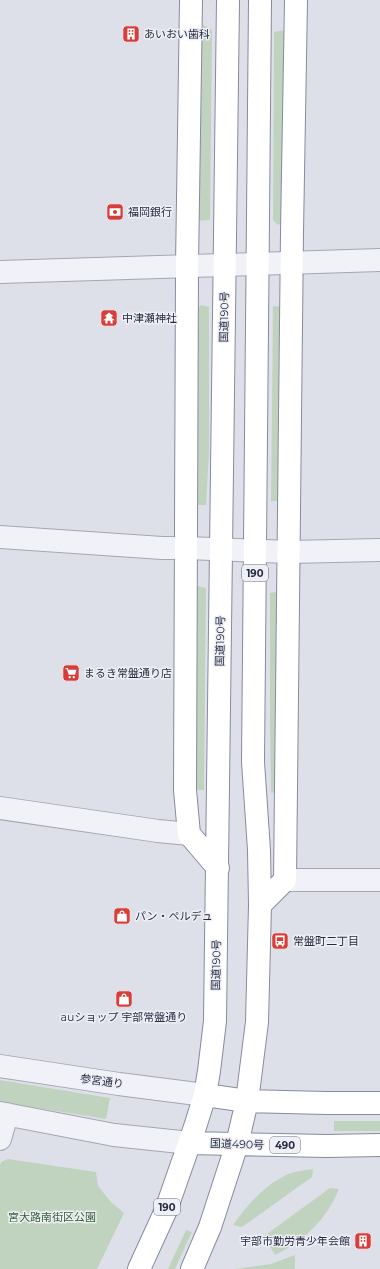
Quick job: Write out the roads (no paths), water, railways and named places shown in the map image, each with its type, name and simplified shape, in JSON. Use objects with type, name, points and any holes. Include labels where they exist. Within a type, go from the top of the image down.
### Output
[{"type":"highway","points":[[191,0],[187,266],[185,790],[189,834],[218,868]]},
{"type":"highway","name":"国道190号","points":[[139,1269],[166,1210],[190,1143],[205,1095],[210,1071],[215,1021],[228,0]]},
{"type":"highway","name":"190","points":[[192,1269],[210,1227],[237,1144],[248,1102],[257,1022],[260,905],[259,850],[253,762],[260,0]]},
{"type":"highway","points":[[260,905],[285,880],[296,0]]},
{"type":"highway","points":[[189,834],[218,812]]},
{"type":"highway","points":[[259,850],[285,880]]},
{"type":"highway","points":[[205,1095],[248,1102],[380,1103]]},
{"type":"highway","name":"国道490号","points":[[190,1143],[326,1146],[380,1145]]},
{"type":"street","points":[[0,272],[380,260]]},
{"type":"street","points":[[0,538],[162,548],[221,550],[289,552],[380,550]]},
{"type":"street","points":[[0,808],[158,831],[189,834]]},
{"type":"street","points":[[285,880],[380,880]]},
{"type":"street","name":"参宮通り","points":[[0,1066],[205,1095]]},
{"type":"street","points":[[0,1140],[4,1114],[114,1134],[190,1143]]},
{"type":"place","name":"あいおい歯科","points":[[131,34]]},
{"type":"place","name":"福岡銀行","points":[[115,212]]},
{"type":"place","name":"中津瀬神社","points":[[109,318]]},
{"type":"place","name":"まるき常盤通り店","points":[[71,673]]},
{"type":"place","name":"パン・ペルデュ","points":[[122,916]]},
{"type":"place","name":"常盤町二丁目","points":[[280,941]]},
{"type":"place","name":"auショップ 宇部常盤通り","points":[[124,999]]},
{"type":"place","name":"宇部市勤労青少年会館","points":[[363,1241]]},
{"type":"park label","name":"宮大路南街区公園","points":[[52,1217]]}]
